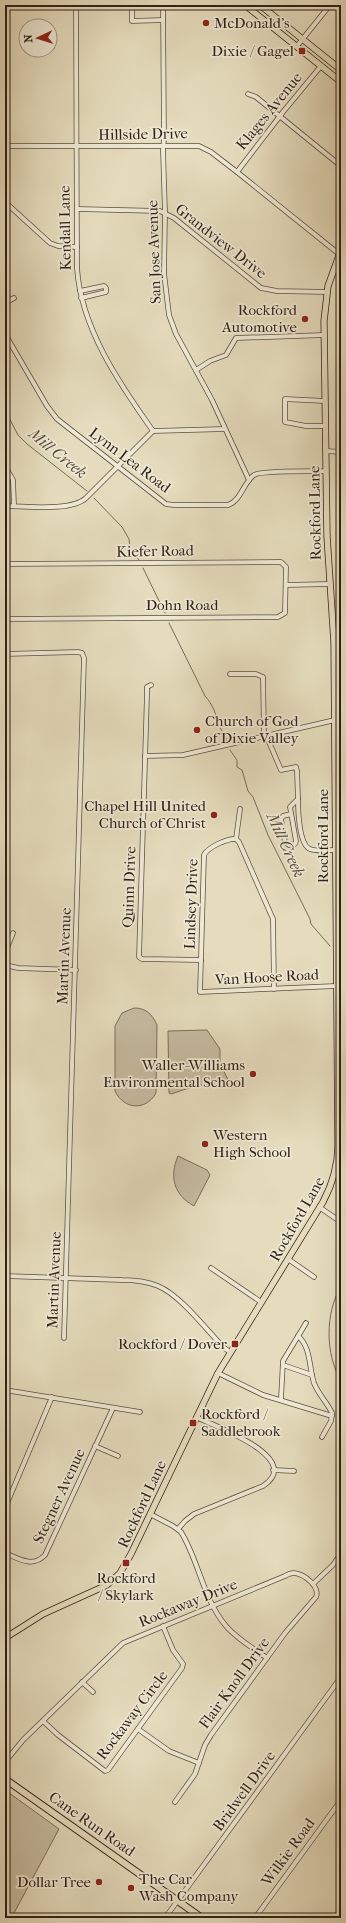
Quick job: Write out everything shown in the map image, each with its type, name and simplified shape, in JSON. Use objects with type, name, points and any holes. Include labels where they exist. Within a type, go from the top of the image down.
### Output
[{"type":"highway","name":"Cane Run Road","points":[[5,1779],[202,1918]]},
{"type":"main road","points":[[245,5],[341,82]]},
{"type":"main road","points":[[260,5],[341,70]]},
{"type":"main road","name":"Rockford Lane","points":[[5,1638],[43,1614],[101,1589],[111,1582],[126,1563],[218,1373],[319,1207],[329,1189],[337,1167],[340,1100],[336,986],[339,940],[335,850],[335,720],[338,695],[327,536],[324,335],[327,292],[340,252]]},
{"type":"street","name":"Kendall Lane","points":[[76,5],[77,247],[81,298],[87,318],[97,339],[126,392],[153,431]]},
{"type":"street","points":[[132,5],[132,21],[163,20]]},
{"type":"street","name":"San Jose Avenue","points":[[163,5],[163,146],[165,213],[164,273],[167,303],[175,331],[196,370],[249,480]]},
{"type":"street","points":[[297,46],[330,5]]},
{"type":"street","name":"Klages Avenue","points":[[237,172],[279,116],[321,66]]},
{"type":"street","points":[[248,94],[256,97],[341,166]]},
{"type":"street","name":"Hillside Drive","points":[[5,146],[191,145],[203,147],[340,252]]},
{"type":"street","points":[[5,202],[50,243],[58,246],[77,247]]},
{"type":"street","name":"Grandview Drive","points":[[77,209],[160,211],[184,226],[261,288],[276,291],[327,292]]},
{"type":"street","points":[[80,291],[104,286],[106,288],[106,292],[81,298]]},
{"type":"street","points":[[5,303],[14,298]]},
{"type":"street","name":"Lynn Lea Road","points":[[5,334],[52,413],[64,426],[160,501],[174,505],[232,504],[249,480]]},
{"type":"street","points":[[196,370],[210,361],[226,355],[236,338],[324,335]]},
{"type":"street","points":[[325,401],[285,400],[285,422],[306,426],[325,426]]},
{"type":"street","points":[[5,506],[66,506],[79,504],[153,431],[225,429]]},
{"type":"street","points":[[326,451],[341,452]]},
{"type":"street","points":[[5,466],[13,480],[14,506]]},
{"type":"street","points":[[249,480],[258,473],[326,471]]},
{"type":"street","name":"Kiefer Road","points":[[5,564],[278,562],[283,563],[286,567],[286,584]]},
{"type":"street","points":[[286,584],[330,584]]},
{"type":"street","name":"Dohn Road","points":[[5,619],[278,617],[284,614],[286,610],[286,584]]},
{"type":"street","name":"Martin Avenue","points":[[5,654],[78,652],[83,654],[84,658],[67,1278],[64,1338]]},
{"type":"street","points":[[230,674],[256,674],[263,677],[265,736],[281,770],[296,767],[298,814],[306,846],[311,850],[335,850]]},
{"type":"street","points":[[152,685],[148,687],[145,756],[183,756],[335,720]]},
{"type":"street","name":"Quinn Drive","points":[[145,756],[139,957],[142,959],[201,960]]},
{"type":"street","points":[[292,814],[283,816],[281,819],[285,842],[289,845],[295,844],[296,841],[292,814],[290,807],[298,799]]},
{"type":"street","points":[[240,809],[236,839],[239,842],[273,919],[274,989]]},
{"type":"street","name":"Lindsey Drive","points":[[200,992],[204,854],[206,850],[233,838],[236,839]]},
{"type":"street","points":[[5,953],[13,933]]},
{"type":"street","points":[[5,965],[18,968],[76,970]]},
{"type":"street","name":"Van Hoose Road","points":[[200,992],[336,986]]},
{"type":"street","points":[[319,1207],[341,1222]]},
{"type":"street","points":[[288,1259],[314,1278]]},
{"type":"street","points":[[211,1268],[261,1302]]},
{"type":"street","points":[[5,1276],[139,1281],[157,1285],[178,1299],[223,1347],[230,1352]]},
{"type":"street","points":[[281,1399],[284,1359],[306,1323]]},
{"type":"street","points":[[298,1336],[303,1341],[307,1350],[315,1385],[330,1409],[332,1416],[322,1437]]},
{"type":"street","points":[[283,1365],[312,1375]]},
{"type":"street","points":[[218,1373],[263,1395],[281,1399],[332,1416]]},
{"type":"street","points":[[5,1391],[52,1397],[140,1412]]},
{"type":"street","points":[[5,1508],[52,1397]]},
{"type":"street","name":"Stegner Avenue","points":[[5,1553],[30,1562],[39,1560],[45,1555],[113,1408]]},
{"type":"street","points":[[178,1529],[194,1514],[266,1484],[272,1477],[272,1462],[265,1454],[234,1433],[196,1417]]},
{"type":"street","points":[[95,1446],[118,1456]]},
{"type":"street","points":[[273,1470],[294,1471]]},
{"type":"street","points":[[150,1514],[178,1529],[183,1534],[213,1605],[231,1631],[267,1658]]},
{"type":"street","points":[[313,1584],[333,1565],[337,1559]]},
{"type":"street","name":"Rockaway Drive","points":[[5,1762],[19,1744],[123,1643],[292,1573],[301,1575],[313,1584]]},
{"type":"street","name":"Flair Knoll Drive","points":[[175,1802],[192,1779],[208,1740],[285,1633],[314,1600],[317,1591],[313,1584]]},
{"type":"street","name":"Rockaway Circle","points":[[43,1721],[58,1735],[106,1771],[183,1666],[163,1626]]},
{"type":"street","name":"Bridwell Drive","points":[[166,1918],[341,1677]]},
{"type":"street","points":[[82,1682],[93,1692]]},
{"type":"street","points":[[138,1729],[169,1751],[198,1763]]},
{"type":"street","name":"Wilkie Road","points":[[255,1918],[341,1800]]},
{"type":"shaded area","points":[[134,1008],[142,1009],[148,1012],[157,1025],[156,1093],[147,1103],[135,1106],[124,1102],[115,1091],[115,1026],[122,1013]]},
{"type":"shaded area","points":[[207,1030],[220,1049],[220,1063],[229,1082],[195,1086],[171,1094],[169,1093],[168,1031]]},
{"type":"shaded area","points":[[178,1156],[207,1170],[210,1175],[194,1206],[187,1202],[175,1185],[174,1171]]},
{"type":"shaded area","points":[[5,1790],[59,1829],[13,1915],[16,1918],[5,1918]]},
{"type":"waterway","name":"Mill Creek","points":[[5,410],[18,435],[27,444],[87,491]]},
{"type":"waterway","name":"Mill Creek","points":[[94,498],[122,527],[129,539],[130,548],[139,560]]},
{"type":"waterway","name":"Mill Creek","points":[[143,568],[165,613]]},
{"type":"waterway","name":"Mill Creek","points":[[169,623],[205,696],[214,710],[227,742]]},
{"type":"waterway","name":"Mill Creek","points":[[230,750],[237,760],[237,767],[242,770],[248,791],[253,797],[268,835],[310,919],[311,924],[330,946]]},
{"type":"waterway","name":"Mill Creek","points":[[341,1286],[332,1308],[329,1334],[332,1359],[341,1381]]},
{"type":"place","name":"McDonald's","points":[[206,23]]},
{"type":"place","name":"Dixie / Gagel","points":[[302,51]]},
{"type":"place","name":"Rockford Automotive","points":[[305,319]]},
{"type":"place","name":"Church of God of Dixie Valley","points":[[197,730]]},
{"type":"place","name":"Chapel Hill United Church of Christ","points":[[214,815]]},
{"type":"place","name":"Waller-Williams Environmental School","points":[[253,1074]]},
{"type":"place","name":"Western High School","points":[[205,1144]]},
{"type":"place","name":"Rockford / Dover","points":[[235,1344]]},
{"type":"place","name":"Rockford / Saddlebrook","points":[[193,1423]]},
{"type":"place","name":"Rockford / Skylark","points":[[126,1563]]},
{"type":"place","name":"Dollar Tree","points":[[99,1882]]},
{"type":"place","name":"The Car Wash Company","points":[[131,1888]]}]
